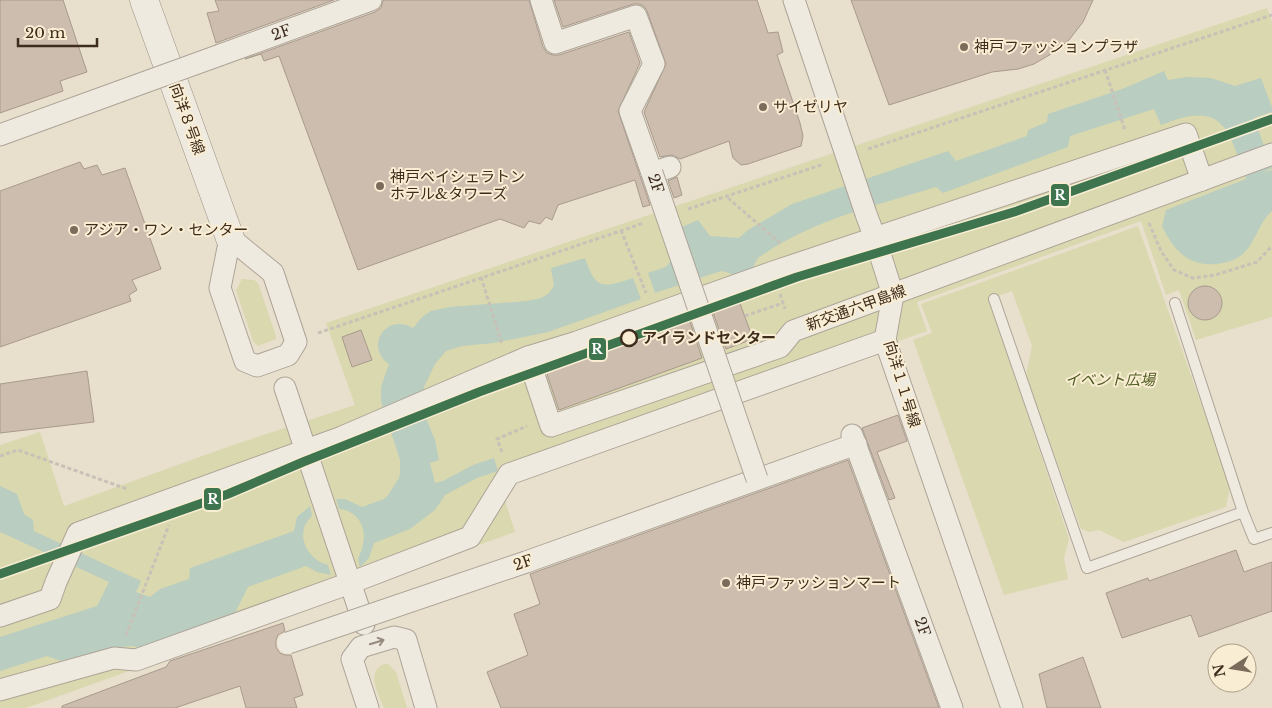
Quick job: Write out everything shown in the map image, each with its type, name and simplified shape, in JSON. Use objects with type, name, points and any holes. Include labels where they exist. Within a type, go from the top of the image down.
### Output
[{"type":"street","name":"向洋８号線","points":[[144,0],[230,238]]},
{"type":"street","name":"2F","points":[[0,135],[371,0]]},
{"type":"street","name":"2F","points":[[541,0],[555,42],[636,16],[654,64],[630,111],[661,170],[757,479]]},
{"type":"street","name":"向洋１１号線","points":[[794,0],[893,294],[885,340],[1012,708]]},
{"type":"street","points":[[0,616],[50,599],[78,533],[342,437],[528,357],[577,342],[773,272],[1186,134],[1202,180]]},
{"type":"street","name":"新交通六甲島線","points":[[548,417],[551,426],[780,348],[793,331],[1271,155]]},
{"type":"street","points":[[230,238],[273,273],[296,342],[288,355],[257,366],[245,361],[220,288],[230,238]]},
{"type":"street","points":[[0,690],[114,658],[136,660],[470,537],[509,474],[885,340]]},
{"type":"street","points":[[528,357],[548,417]]},
{"type":"street","points":[[285,388],[364,624]]},
{"type":"street","points":[[615,404],[624,433]]},
{"type":"street","name":"2F","points":[[288,643],[526,562],[757,479],[854,440],[952,708]]},
{"type":"street","points":[[368,708],[352,659],[362,647],[394,637],[406,640],[426,708]]},
{"type":"lane","points":[[994,299],[1087,568],[1243,512]]},
{"type":"lane","points":[[1175,303],[1243,512],[1254,539],[1272,533]]},
{"type":"path","points":[[683,211],[727,197],[850,165],[1106,70],[1272,16]]},
{"type":"path","points":[[1106,70],[1123,125]]},
{"type":"path","points":[[727,197],[785,248]]},
{"type":"path","points":[[1141,203],[1161,251],[1174,270],[1193,278],[1214,275],[1257,262],[1272,246]]},
{"type":"path","points":[[317,333],[648,222]]},
{"type":"path","points":[[621,230],[654,314]]},
{"type":"path","points":[[481,277],[502,345]]},
{"type":"path","points":[[745,316],[783,303]]},
{"type":"path","points":[[509,474],[497,439],[548,417]]},
{"type":"path","points":[[0,456],[18,450],[140,494],[170,499],[145,590],[124,641]]},
{"type":"green space","points":[[1267,8],[1272,22],[1272,317],[1196,340],[1179,290],[1166,295],[1141,221],[917,302],[927,331],[499,483],[515,532],[26,708],[0,708],[0,445],[40,432],[64,506],[233,445],[355,405],[326,323]]},
{"type":"green space","name":"イベント広場","points":[[1138,226],[1230,485],[1226,507],[1124,542],[1099,530],[1089,532],[1081,529],[1026,376],[1032,346],[1012,291],[989,299],[1069,539],[1064,558],[1068,579],[1004,595],[913,340],[932,333],[921,304]]},
{"type":"green space","points":[[242,279],[254,280],[258,283],[276,339],[258,346],[253,341],[236,290]]},
{"type":"green space","points":[[388,664],[396,672],[407,708],[384,708],[374,678],[378,668]]},
{"type":"shaded area","points":[[1164,71],[1168,80],[1188,77],[1211,78],[1235,86],[1261,78],[1272,107],[1272,112],[1254,118],[1272,168],[1263,173],[1272,170],[1272,211],[1252,243],[1242,255],[1234,260],[1212,264],[1202,264],[1193,261],[1179,251],[1162,226],[1166,210],[1246,179],[1234,145],[1220,123],[1211,117],[1182,118],[1161,125],[1154,109],[1070,136],[1068,147],[943,193],[936,187],[844,215],[822,224],[778,245],[758,258],[752,275],[734,275],[723,271],[655,293],[648,273],[665,267],[669,263],[669,251],[665,234],[698,220],[710,236],[739,238],[748,230],[792,204],[948,151],[956,161],[1027,136],[1028,130],[1047,122],[1048,114],[1122,89]]},
{"type":"shaded area","points":[[585,258],[593,276],[602,284],[614,284],[633,278],[641,299],[548,332],[494,343],[462,346],[446,351],[435,364],[424,387],[423,411],[435,440],[439,460],[430,463],[435,483],[443,481],[473,465],[494,458],[498,471],[477,478],[445,495],[435,510],[410,529],[374,543],[369,558],[360,567],[359,558],[364,538],[362,526],[351,512],[339,509],[336,499],[345,499],[362,507],[384,499],[399,478],[400,473],[400,460],[381,401],[381,387],[389,364],[382,357],[378,349],[378,341],[382,334],[394,324],[403,324],[413,328],[422,317],[431,311],[450,307],[526,301],[541,298],[548,294],[554,286],[551,268]]},
{"type":"shaded area","points":[[0,486],[17,494],[24,514],[33,520],[34,531],[141,581],[136,592],[150,597],[160,589],[189,579],[190,568],[294,531],[297,517],[310,506],[312,515],[305,525],[303,532],[305,545],[317,560],[328,565],[331,575],[317,572],[306,566],[248,587],[233,617],[141,649],[133,646],[111,648],[61,661],[47,656],[0,671],[0,637],[97,606],[109,582],[0,532]]},
{"type":"building","points":[[0,0],[63,0],[87,72],[60,81],[63,91],[0,113]]},
{"type":"building","points":[[215,0],[334,0],[216,43],[207,13],[219,11]]},
{"type":"building","points":[[383,0],[529,0],[543,47],[547,53],[553,55],[559,55],[629,32],[640,63],[618,111],[650,205],[643,207],[635,180],[558,205],[552,220],[546,217],[540,224],[529,221],[524,228],[500,219],[358,270],[279,56],[264,61],[261,54],[245,59],[375,12],[381,8]]},
{"type":"building","points":[[554,0],[757,0],[768,33],[778,32],[783,52],[777,55],[800,123],[803,136],[801,146],[741,165],[733,158],[729,141],[680,159],[672,155],[660,157],[644,112],[666,64],[644,6],[633,4],[563,27]]},
{"type":"building","name":"神戸ファッションプラザ","points":[[851,0],[1093,0],[1083,22],[1069,40],[1034,64],[1018,69],[992,72],[889,105]]},
{"type":"building","name":"アジア・ワン・センター","points":[[80,162],[84,169],[97,165],[102,175],[125,168],[161,269],[132,280],[137,290],[129,295],[131,301],[0,347],[0,191]]},
{"type":"building","points":[[677,177],[682,195],[674,198],[668,181]]},
{"type":"building","points":[[1205,286],[1212,287],[1217,291],[1221,296],[1221,310],[1217,315],[1212,319],[1205,320],[1198,319],[1193,315],[1189,310],[1188,303],[1189,296],[1193,291],[1198,287]]},
{"type":"building","points":[[738,298],[753,339],[726,349],[711,307]]},
{"type":"building","points":[[688,316],[702,358],[559,410],[544,365],[581,354]]},
{"type":"building","points":[[361,330],[372,360],[352,367],[342,337]]},
{"type":"building","points":[[87,371],[94,422],[0,433],[0,384]]},
{"type":"building","points":[[898,415],[907,441],[877,452],[895,498],[889,500],[862,428]]},
{"type":"building","name":"神戸ファッションマート","points":[[848,460],[939,708],[501,708],[487,672],[528,655],[514,614],[540,604],[530,574]]},
{"type":"building","points":[[1236,550],[1244,572],[1272,562],[1272,611],[1199,637],[1191,615],[1122,638],[1106,593],[1148,578],[1149,581]]},
{"type":"building","points":[[283,623],[285,631],[278,635],[276,647],[280,653],[291,655],[303,695],[294,698],[297,708],[246,708],[240,686],[175,708],[62,708],[62,706],[166,667],[170,661]]},
{"type":"building","points":[[1083,657],[1101,708],[1047,708],[1039,674]]},
{"type":"transit line","name":"R","points":[[0,574],[228,494],[479,392],[797,277],[1017,211],[1272,119]]},
{"type":"place","name":"神戸ファッションプラザ","points":[[964,47]]},
{"type":"place","name":"サイゼリヤ","points":[[763,107]]},
{"type":"place","name":"神戸ベイシェラトン ホテル&タワーズ","points":[[380,186]]},
{"type":"place","name":"アジア・ワン・センター","points":[[74,230]]},
{"type":"place","name":"アイランドセンター","points":[[629,338]]},
{"type":"place","name":"神戸ファッションマート","points":[[726,583]]}]
